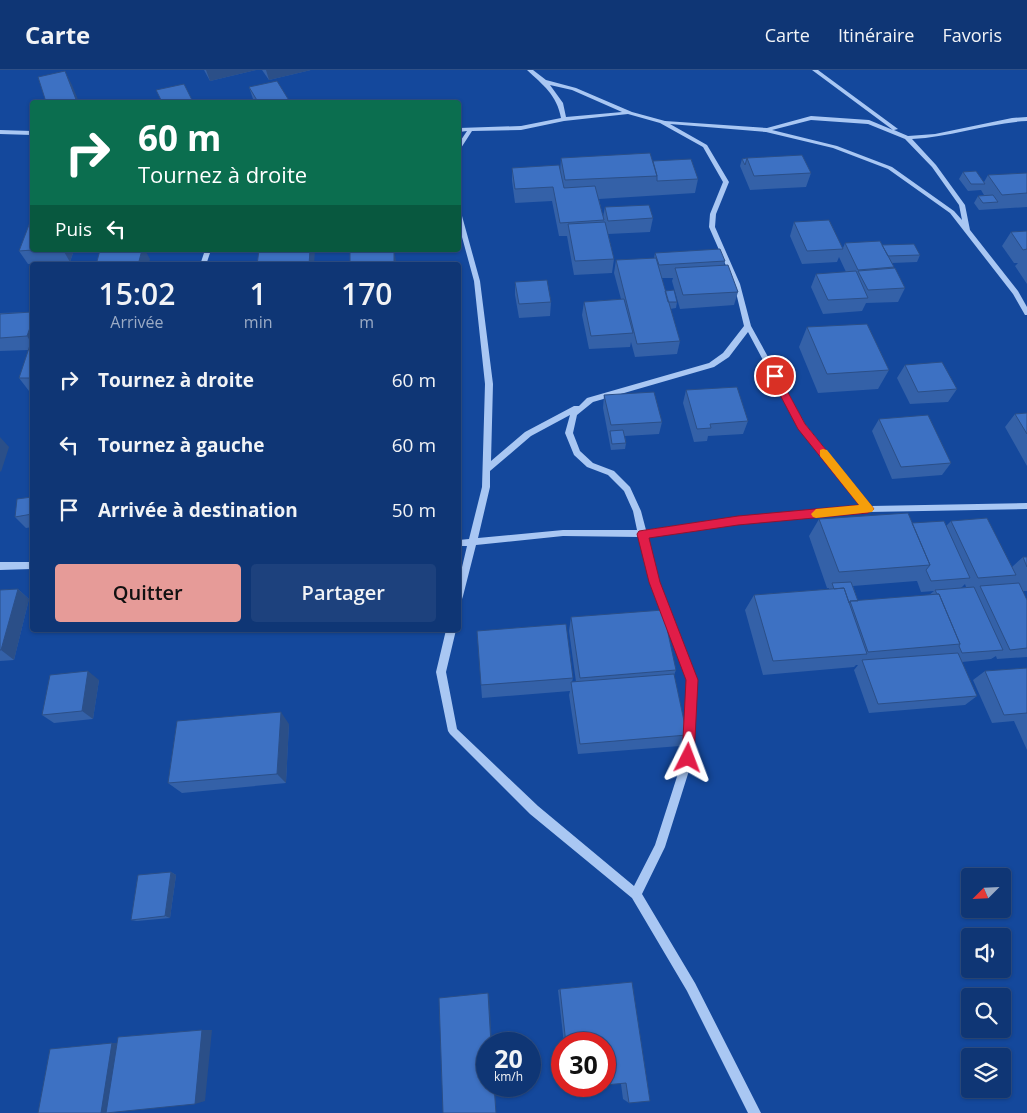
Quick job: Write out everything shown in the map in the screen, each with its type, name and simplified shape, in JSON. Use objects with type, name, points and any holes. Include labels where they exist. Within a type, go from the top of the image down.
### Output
[{"type":"street","points":[[530,70],[546,82],[563,106],[564,118]]},
{"type":"street","points":[[815,70],[907,138],[934,166],[962,205],[968,233]]},
{"type":"street","points":[[546,82],[574,89],[630,113],[662,122],[766,130],[835,147],[890,168],[952,212],[1016,292],[1027,313]]},
{"type":"street","points":[[461,130],[521,128],[564,118],[630,113]]},
{"type":"street","points":[[766,130],[811,118],[869,122],[907,138],[936,136],[1012,120],[1027,119]]},
{"type":"street","points":[[662,122],[705,146],[726,182],[713,214],[712,227],[737,284],[748,326],[802,426],[868,509]]},
{"type":"street","points":[[461,145],[471,129]]},
{"type":"street","points":[[0,132],[30,133]]},
{"type":"street","points":[[461,223],[477,280],[489,384],[486,487],[461,588]]},
{"type":"street","points":[[636,894],[660,847],[688,758],[692,680],[654,582],[637,512],[627,489],[611,473],[590,465],[577,453],[569,433],[574,414],[590,400],[710,365],[726,355],[748,326]]},
{"type":"street","points":[[486,470],[528,434],[586,404]]},
{"type":"street","points":[[461,543],[563,534],[643,534],[738,520],[868,509],[1027,506]]},
{"type":"street","points":[[0,566],[30,566]]},
{"type":"street","points":[[451,632],[441,672],[453,732],[534,810],[636,894],[691,987],[755,1113]]},
{"type":"building","points":[[65,71],[76,100],[45,100],[38,77]]},
{"type":"building","points":[[277,81],[289,100],[257,100],[249,87]]},
{"type":"building","points":[[184,84],[192,100],[161,100],[156,90]]},
{"type":"building","points":[[650,153],[657,176],[565,180],[561,158]]},
{"type":"building","points":[[802,155],[811,173],[754,176],[747,158]]},
{"type":"building","points":[[747,158],[745,165],[742,159]]},
{"type":"building","points":[[691,159],[698,179],[657,181],[653,161]]},
{"type":"building","points":[[559,165],[564,188],[595,186],[604,220],[560,223],[553,187],[515,189],[512,168]]},
{"type":"building","points":[[976,171],[985,184],[971,184],[963,172]]},
{"type":"building","points":[[1027,173],[1027,193],[1002,195],[988,175]]},
{"type":"building","points":[[993,195],[998,202],[983,203],[978,196]]},
{"type":"building","points":[[649,205],[653,218],[608,221],[605,207]]},
{"type":"building","points":[[829,220],[843,249],[807,251],[794,222]]},
{"type":"building","points":[[30,222],[30,250],[19,251]]},
{"type":"building","points":[[605,222],[614,259],[575,261],[568,224]]},
{"type":"building","points":[[1027,231],[1027,249],[1023,250],[1011,232]]},
{"type":"building","points":[[880,241],[894,267],[858,270],[845,243]]},
{"type":"building","points":[[914,244],[920,255],[888,256],[882,245]]},
{"type":"building","points":[[720,249],[725,261],[659,265],[655,253]]},
{"type":"building","points":[[99,252],[141,252],[139,262],[97,262]]},
{"type":"building","points":[[259,252],[310,252],[309,262],[257,262]]},
{"type":"building","points":[[350,252],[394,252],[394,262],[350,262]]},
{"type":"building","points":[[656,258],[680,341],[637,344],[616,260]]},
{"type":"building","points":[[728,265],[738,292],[683,295],[675,268]]},
{"type":"building","points":[[895,268],[905,288],[868,290],[858,271]]},
{"type":"building","points":[[856,271],[868,298],[828,300],[816,274]]},
{"type":"building","points":[[547,280],[551,302],[519,304],[515,282]]},
{"type":"building","points":[[674,290],[677,302],[668,302],[665,291]]},
{"type":"building","points":[[624,299],[633,333],[591,336],[584,302]]},
{"type":"building","points":[[30,312],[30,328],[27,336],[0,338],[0,314]]},
{"type":"building","points":[[867,324],[889,370],[827,374],[807,327]]},
{"type":"building","points":[[30,345],[30,378],[19,378]]},
{"type":"building","points":[[942,362],[957,389],[918,392],[905,365]]},
{"type":"building","points":[[737,387],[748,421],[710,424],[711,428],[697,429],[686,390]]},
{"type":"building","points":[[654,392],[662,422],[611,425],[604,395]]},
{"type":"building","points":[[1027,413],[1027,434],[1015,414]]},
{"type":"building","points":[[928,415],[951,463],[901,467],[879,419]]},
{"type":"building","points":[[623,430],[626,443],[612,444],[610,431]]},
{"type":"building","points":[[30,497],[30,514],[15,517],[17,499]]},
{"type":"building","points":[[908,513],[930,565],[839,572],[819,519]]},
{"type":"building","points":[[987,518],[1016,575],[978,578],[951,521]]},
{"type":"building","points":[[944,521],[970,578],[931,581],[926,570],[930,565],[912,523]]},
{"type":"building","points":[[1023,557],[1027,557],[1027,567]]},
{"type":"building","points":[[851,582],[858,601],[850,601],[849,603],[844,588],[834,589],[832,583]]},
{"type":"building","points":[[1019,583],[1027,600],[1027,648],[1010,650],[980,586]]},
{"type":"building","points":[[974,587],[1003,650],[962,653],[939,594],[935,590]]},
{"type":"building","points":[[844,588],[867,654],[773,661],[754,595]]},
{"type":"building","points":[[18,589],[1,650],[0,650],[0,590]]},
{"type":"building","points":[[939,594],[960,644],[868,652],[850,601]]},
{"type":"building","points":[[663,610],[676,670],[580,678],[571,617]]},
{"type":"building","points":[[566,624],[573,678],[481,685],[477,631]]},
{"type":"building","points":[[958,653],[977,696],[878,704],[862,660]]},
{"type":"building","points":[[1027,668],[1027,713],[1004,715],[985,671]]},
{"type":"building","points":[[88,671],[82,711],[42,715],[50,675]]},
{"type":"building","points":[[674,674],[687,735],[580,744],[571,682]]},
{"type":"building","points":[[281,712],[277,774],[168,783],[177,721]]},
{"type":"building","points":[[171,872],[165,916],[131,920],[138,875]]},
{"type":"building","points":[[632,982],[650,1101],[629,1103],[626,1083],[616,1084],[616,1032],[565,1032],[560,989]]},
{"type":"building","points":[[488,993],[490,1032],[476,1032],[476,1097],[495,1097],[496,1113],[443,1113],[439,998]]},
{"type":"building","points":[[202,1030],[195,1104],[106,1113],[118,1037]]},
{"type":"building","points":[[112,1043],[101,1113],[38,1113],[50,1049]]},
{"type":"slow traffic","points":[[816,514],[868,509],[823,453]]},
{"type":"route","points":[[688,758],[692,680],[654,582],[643,534],[738,520],[868,509],[802,426],[775,376]]}]
